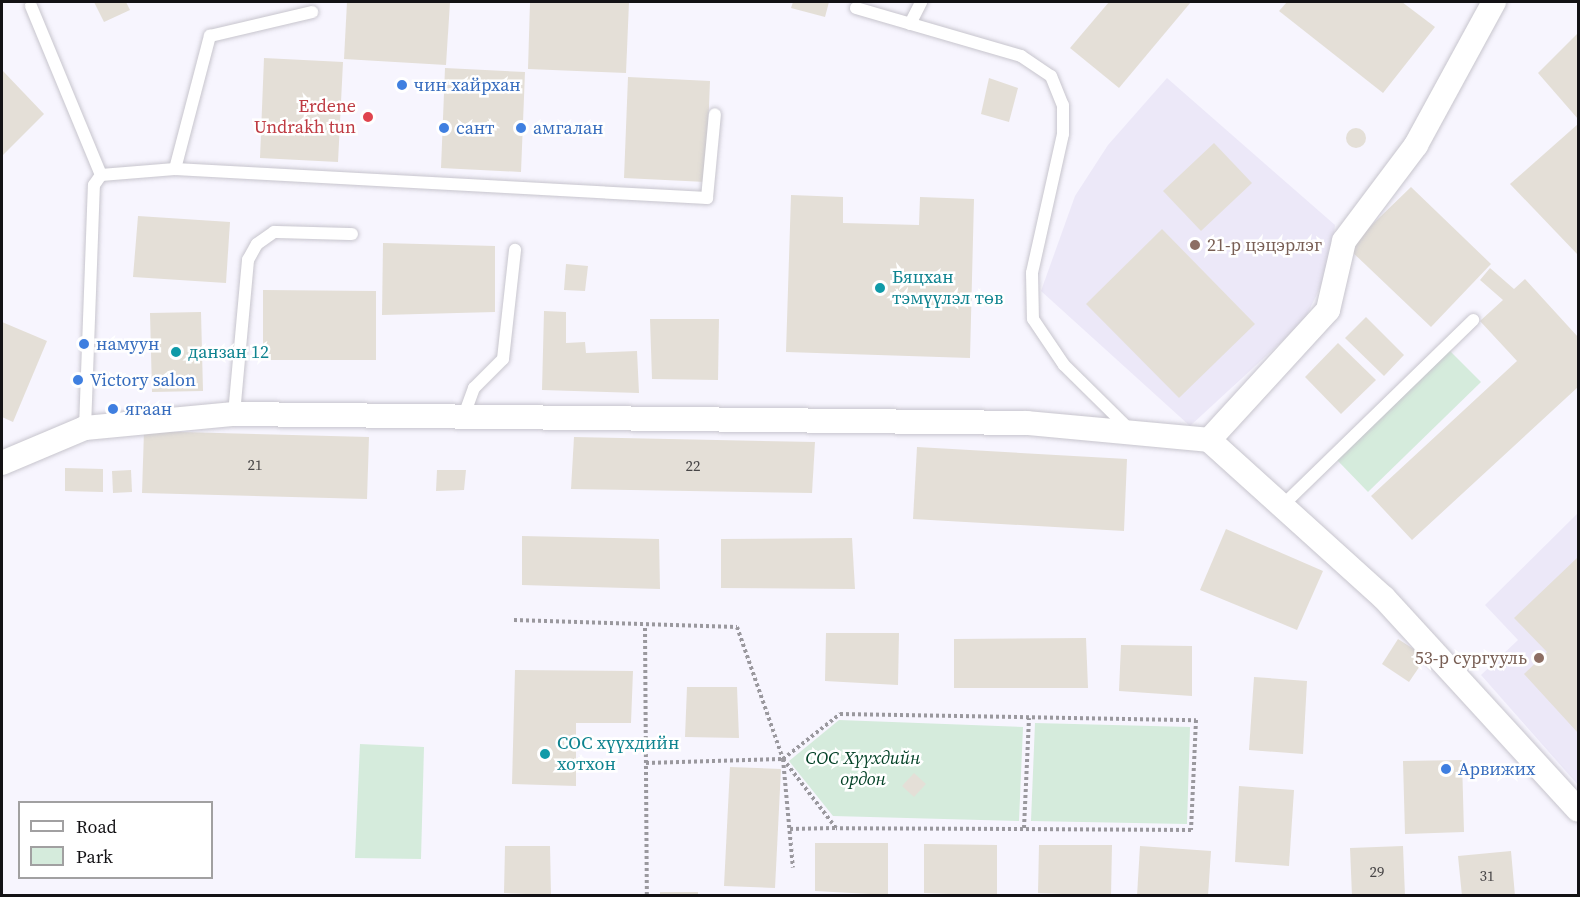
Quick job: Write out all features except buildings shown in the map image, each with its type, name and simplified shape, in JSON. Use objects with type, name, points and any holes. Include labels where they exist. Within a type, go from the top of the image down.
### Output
[{"type":"street","points":[[1209,440],[1328,310],[1344,241],[1416,145],[1494,2]]},
{"type":"street","points":[[2,463],[85,428],[234,414],[1027,423],[1209,440],[1284,504],[1384,598],[1578,810]]},
{"type":"lane","points":[[910,24],[921,2]]},
{"type":"lane","points":[[31,6],[101,175]]},
{"type":"lane","points":[[856,8],[1021,56],[1051,76],[1063,105],[1063,134],[1032,273],[1033,319],[1064,365],[1133,433]]},
{"type":"lane","points":[[175,169],[210,36],[312,12]]},
{"type":"lane","points":[[101,175],[175,169],[707,198],[716,114]]},
{"type":"lane","points":[[85,428],[94,185],[101,175]]},
{"type":"lane","points":[[234,414],[248,260],[257,244],[274,232],[351,234]]},
{"type":"lane","points":[[463,418],[474,388],[503,359],[515,250]]},
{"type":"lane","points":[[1284,504],[1473,320]]},
{"type":"path","points":[[514,620],[645,628],[736,627],[783,759],[793,868]]},
{"type":"path","points":[[645,628],[647,896]]},
{"type":"path","points":[[646,763],[783,759],[840,714],[1196,720],[1191,830],[790,829]]},
{"type":"path","points":[[1024,828],[1029,718]]},
{"type":"path","points":[[783,759],[836,828]]},
{"type":"shaded area","name":"21-р цэцэрлэг","points":[[1167,78],[1335,225],[1331,265],[1304,321],[1190,426],[1041,291],[1075,196],[1108,145]]},
{"type":"shaded area","name":"53-р сургууль","points":[[1578,513],[1578,785],[1481,675],[1518,640],[1485,605]]},
{"type":"green space","points":[[1449,350],[1481,382],[1368,492],[1337,460]]},
{"type":"green space","name":"СОС Хүүхдийн ордон","points":[[839,720],[1023,727],[1019,821],[833,816],[789,761]]},
{"type":"green space","points":[[1035,723],[1190,727],[1187,824],[1031,821]]},
{"type":"green space","points":[[360,744],[424,747],[421,859],[355,858]]},
{"type":"place","name":"чин хайрхан","points":[[402,85]]},
{"type":"place","name":"Erdene Undrakh tun","points":[[368,117]]},
{"type":"place","name":"сант","points":[[444,128]]},
{"type":"place","name":"амгалан","points":[[521,128]]},
{"type":"place","name":"21-р цэцэрлэг","points":[[1195,245]]},
{"type":"place","name":"Бяцхан тэмүүлэл төв","points":[[880,288]]},
{"type":"place","name":"намуун","points":[[84,344]]},
{"type":"place","name":"данзан 12","points":[[176,352]]},
{"type":"place","name":"Victory salon","points":[[78,380]]},
{"type":"place","name":"ягаан","points":[[113,409]]},
{"type":"place","name":"53-р сургууль","points":[[1539,658]]},
{"type":"place","name":"СОС хүүхдийн хотхон","points":[[545,754]]},
{"type":"place","name":"Арвижих","points":[[1446,769]]}]
